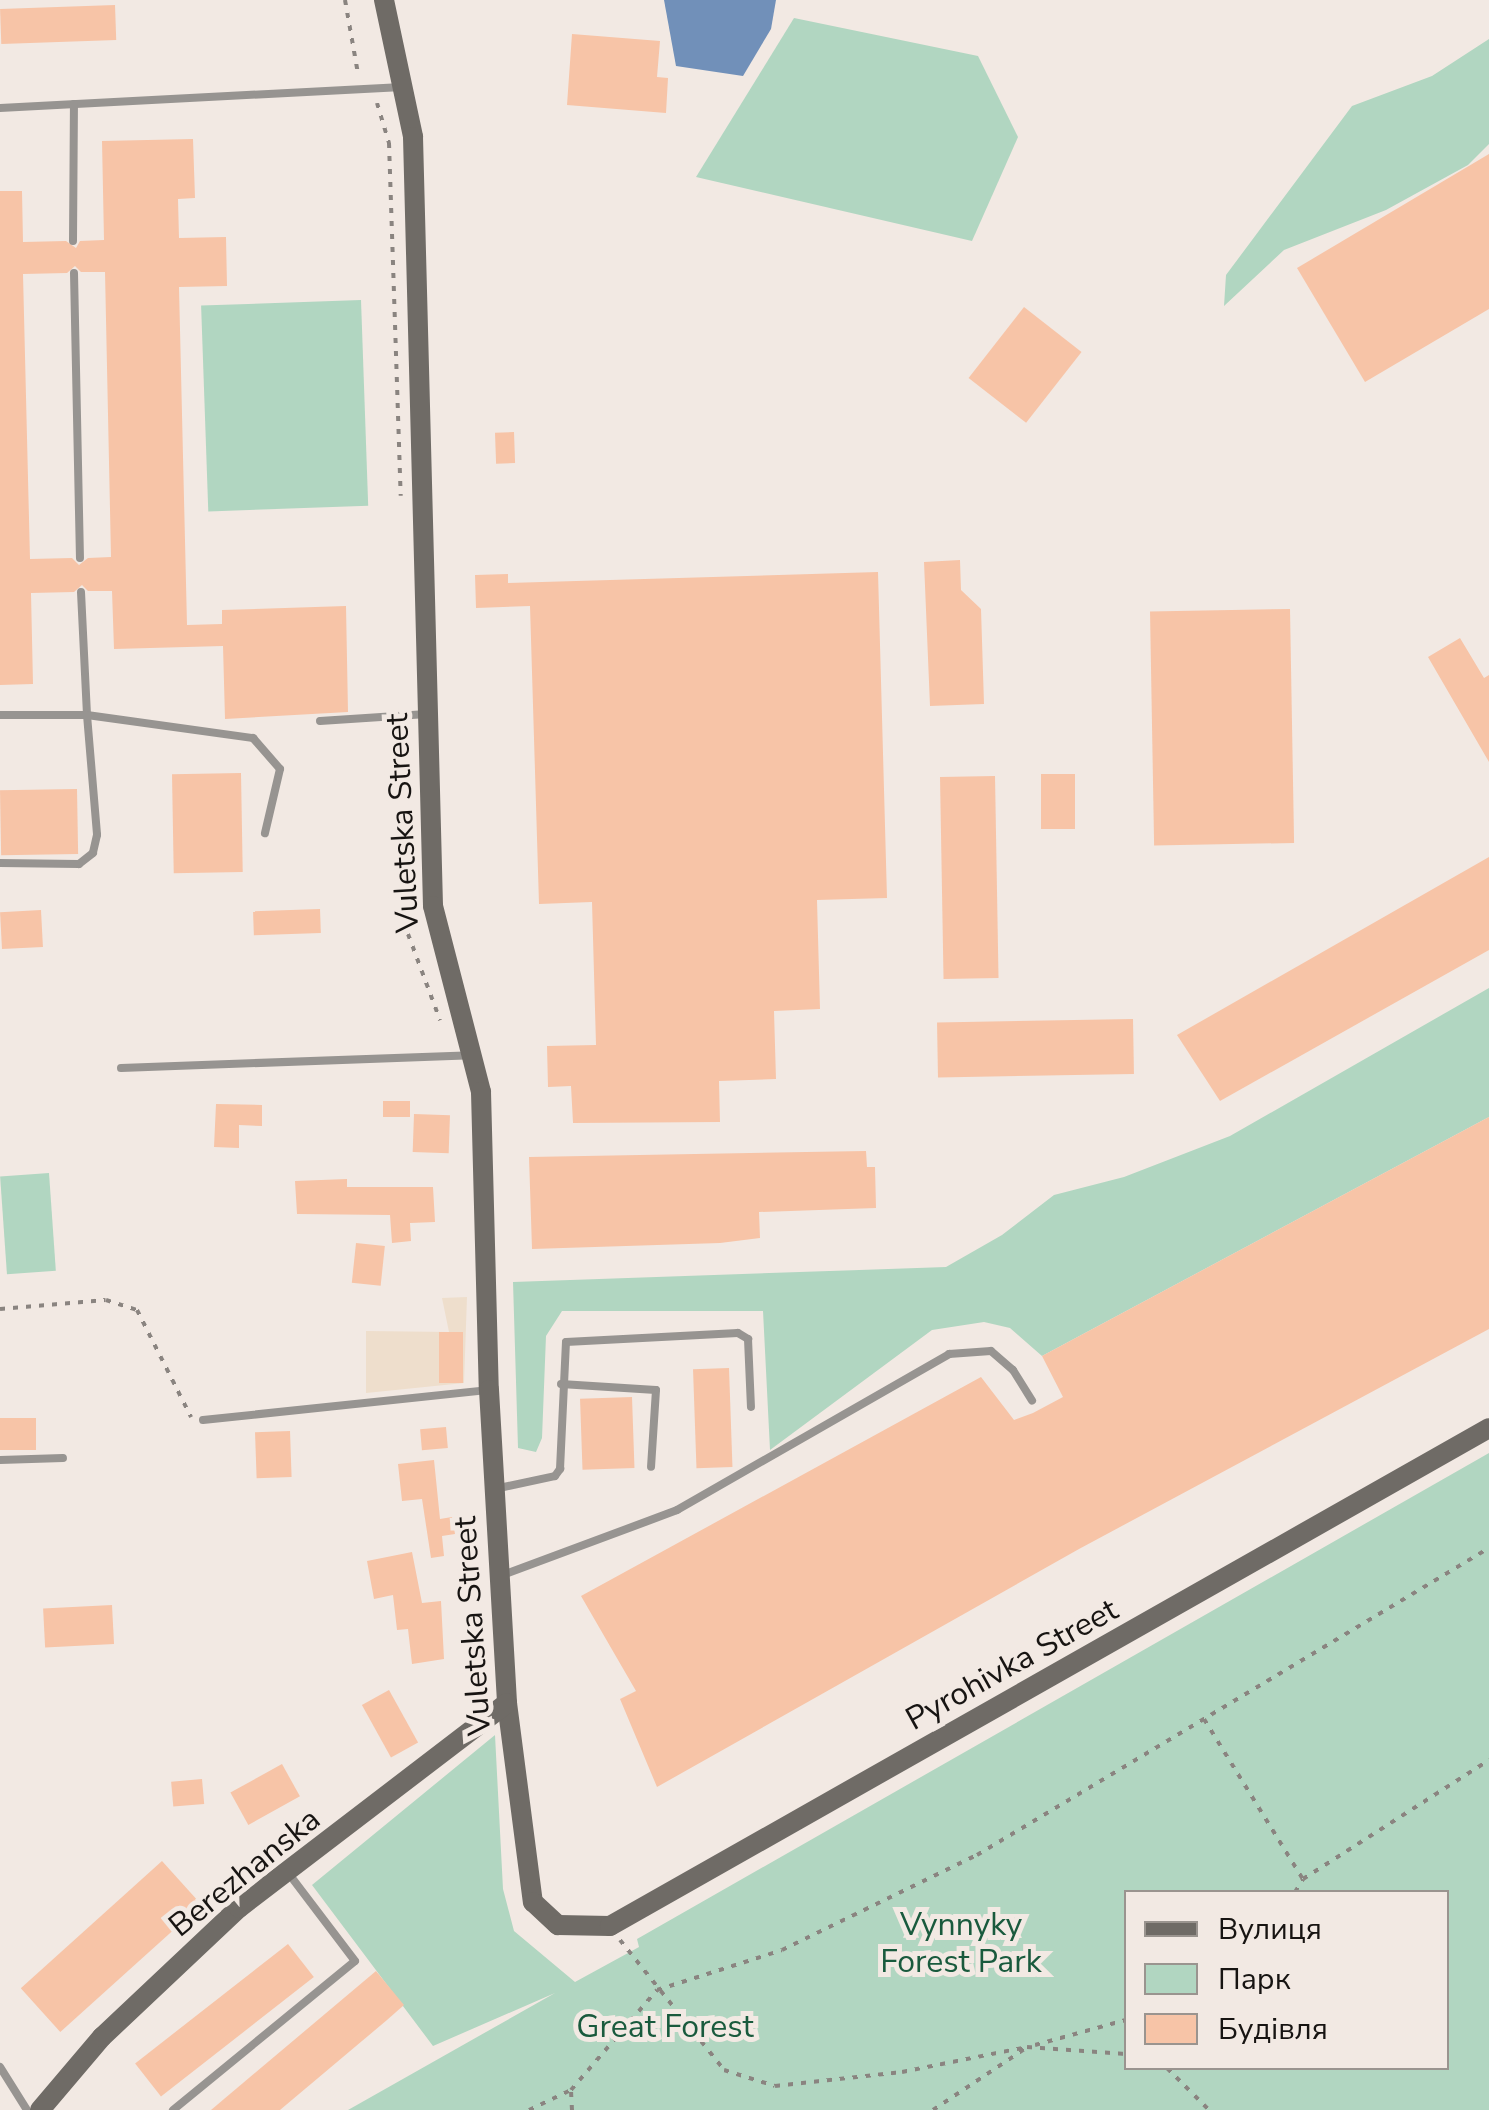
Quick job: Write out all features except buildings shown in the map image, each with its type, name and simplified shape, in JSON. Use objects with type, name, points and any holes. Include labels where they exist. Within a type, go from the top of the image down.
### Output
[{"type":"street","name":"Vuletska Street","points":[[384,0],[413,137],[433,906],[438,943],[476,1054],[494,1489],[507,1703],[524,1876],[532,1902],[558,1924],[610,1926]]},
{"type":"street","name":"Pyrohivka Street","points":[[610,1926],[1489,1428]]},
{"type":"street","name":"Berezhanska","points":[[40,2110],[102,2036],[240,1908],[290,1874],[507,1703]]},
{"type":"lane","points":[[0,108],[402,88]]},
{"type":"lane","points":[[73,241],[74,104]]},
{"type":"lane","points":[[74,272],[80,558]]},
{"type":"lane","points":[[0,863],[69,866],[93,853],[97,835],[81,592]]},
{"type":"lane","points":[[320,721],[427,714]]},
{"type":"lane","points":[[0,716],[87,716],[253,738],[280,769],[266,833]]},
{"type":"lane","points":[[121,1068],[476,1054]]},
{"type":"lane","points":[[494,1489],[555,1476],[560,1469],[560,1384],[566,1342],[738,1333],[748,1339],[752,1407]]},
{"type":"lane","points":[[500,1576],[677,1510],[949,1354],[991,1351],[1013,1370],[1032,1402]]},
{"type":"lane","points":[[560,1384],[656,1390],[651,1466]]},
{"type":"lane","points":[[198,1421],[489,1390]]},
{"type":"lane","points":[[0,1460],[63,1458]]},
{"type":"lane","points":[[173,2110],[355,1962],[290,1874]]},
{"type":"lane","points":[[0,2067],[27,2110]]},
{"type":"path","points":[[346,0],[358,73],[370,78],[389,143],[401,502]]},
{"type":"path","points":[[408,775],[408,934],[442,1023]]},
{"type":"path","points":[[0,1309],[106,1300],[137,1310],[159,1365],[198,1421]]},
{"type":"path","points":[[529,2110],[571,2090],[657,1990],[782,1950],[977,1855],[1489,1548]]},
{"type":"path","points":[[1204,1719],[1303,1879]]},
{"type":"path","points":[[1296,1890],[1303,1879],[1489,1760]]},
{"type":"path","points":[[610,1926],[724,2070],[775,2086],[902,2072],[1124,2021]]},
{"type":"path","points":[[934,2110],[1027,2046],[1124,2054]]},
{"type":"path","points":[[1169,2070],[1208,2110]]},
{"type":"path","points":[[571,2090],[572,2110]]},
{"type":"shaded area","points":[[467,1297],[464,1383],[366,1393],[366,1331],[449,1332],[442,1298]]},
{"type":"green space","points":[[794,18],[978,56],[1018,137],[972,241],[696,177]]},
{"type":"green space","points":[[1489,39],[1489,144],[1468,165],[1386,210],[1284,250],[1224,306],[1226,275],[1352,106],[1432,76]]},
{"type":"green space","points":[[361,300],[368,506],[208,511],[201,306]]},
{"type":"green space","points":[[1489,988],[1489,1117],[1042,1356],[1010,1328],[984,1322],[932,1330],[770,1450],[763,1311],[562,1311],[546,1336],[542,1438],[536,1452],[518,1448],[513,1282],[946,1267],[1002,1235],[1054,1195],[1124,1177],[1230,1136]]},
{"type":"green space","points":[[49,1173],[56,1271],[7,1274],[0,1176]]},
{"type":"green space","name":"Vynnyky Forest Park","points":[[1489,1453],[1489,2110],[348,2110],[555,1993],[433,2046],[312,1885],[495,1735],[503,1889],[514,1931],[575,1982],[639,1947],[637,1939]]},
{"type":"water","points":[[664,0],[776,0],[771,29],[743,76],[676,66]]},
{"type":"park label","name":"Great Forest","points":[[665,2027]]}]
